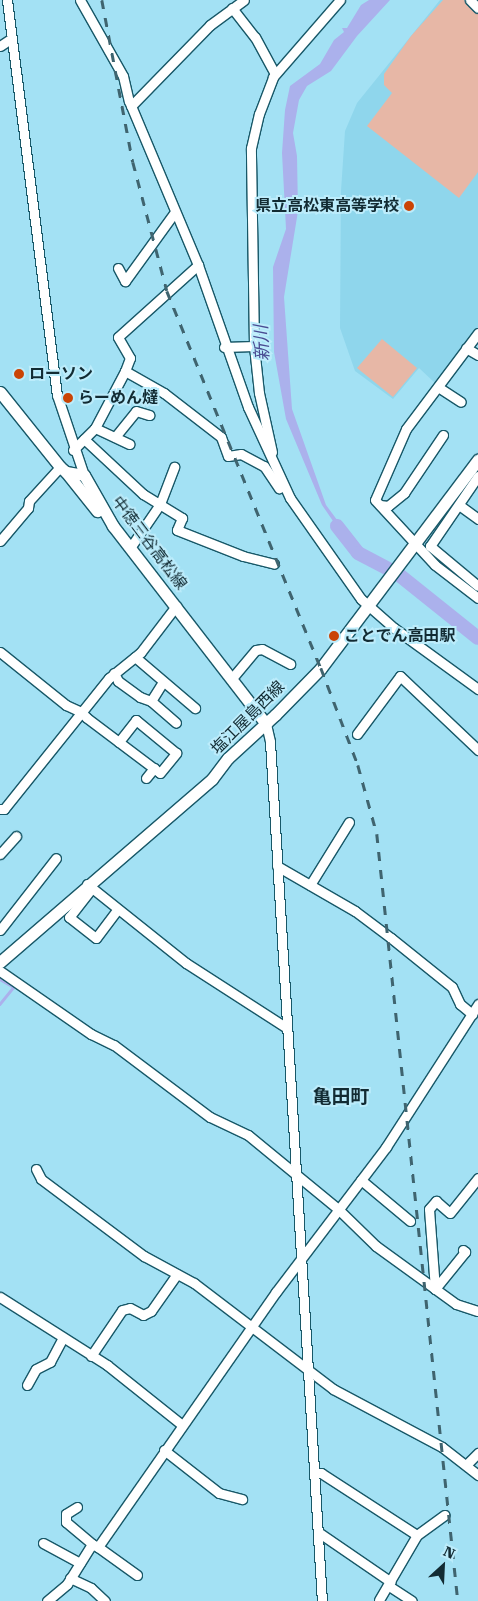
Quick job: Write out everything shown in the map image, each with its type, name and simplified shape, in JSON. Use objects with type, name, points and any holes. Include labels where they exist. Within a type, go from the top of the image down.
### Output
[{"type":"main road","points":[[0,392],[96,510],[113,526]]},
{"type":"main road","name":"塩江屋島西線","points":[[0,962],[212,779],[228,758],[266,724],[321,668],[371,605],[478,460]]},
{"type":"main road","points":[[63,469],[84,475]]},
{"type":"main road","name":"中徳三谷高松線","points":[[84,475],[113,526],[233,677],[266,724]]},
{"type":"street","points":[[7,0],[56,395],[73,450],[84,475]]},
{"type":"street","points":[[80,0],[123,76],[131,106],[198,266],[224,347],[248,408],[290,498],[330,559],[371,605],[478,689]]},
{"type":"street","points":[[131,106],[210,25],[244,0]]},
{"type":"street","points":[[274,462],[259,393],[254,346],[251,148],[259,114],[275,74],[340,0]]},
{"type":"street","points":[[470,0],[478,8]]},
{"type":"street","points":[[232,8],[255,38],[275,74]]},
{"type":"street","points":[[0,46],[12,38]]},
{"type":"street","points":[[118,268],[126,281],[175,212]]},
{"type":"street","points":[[73,450],[95,428],[125,371],[130,358],[118,337],[198,266]]},
{"type":"street","points":[[478,333],[406,429],[375,500],[413,548],[478,598]]},
{"type":"street","points":[[224,347],[254,346]]},
{"type":"street","points":[[466,348],[478,355]]},
{"type":"street","points":[[125,371],[164,393],[220,437],[228,456],[241,454],[264,466],[282,495],[290,498]]},
{"type":"street","points":[[438,387],[461,402]]},
{"type":"street","points":[[115,437],[136,411],[149,415]]},
{"type":"street","points":[[95,428],[130,444]]},
{"type":"street","points":[[380,505],[388,506],[404,493],[443,435]]},
{"type":"street","points":[[84,438],[124,477],[182,518],[177,530],[243,556],[274,564]]},
{"type":"street","points":[[130,548],[160,504],[174,467]]},
{"type":"street","points":[[0,542],[63,469]]},
{"type":"street","points":[[478,476],[430,546],[478,586]]},
{"type":"street","points":[[459,505],[478,519]]},
{"type":"street","points":[[0,809],[4,809],[114,673],[134,657],[176,606]]},
{"type":"street","points":[[233,677],[256,650],[262,649],[290,664]]},
{"type":"street","points":[[0,652],[66,705],[81,712],[119,742],[160,773],[176,753],[136,720],[119,742]]},
{"type":"street","points":[[134,657],[196,708]]},
{"type":"street","points":[[114,673],[140,697],[151,700],[176,723]]},
{"type":"street","points":[[358,734],[400,676],[478,750]]},
{"type":"street","points":[[151,700],[161,685]]},
{"type":"street","points":[[266,724],[277,866],[322,1601]]},
{"type":"street","points":[[146,778],[154,768]]},
{"type":"street","points":[[310,885],[349,822]]},
{"type":"street","points":[[0,854],[16,836]]},
{"type":"street","points":[[0,930],[56,858]]},
{"type":"street","points":[[277,866],[355,911],[433,970],[452,987],[460,1004],[472,1014]]},
{"type":"street","points":[[117,910],[96,938],[69,917],[89,886],[186,963],[287,1028]]},
{"type":"street","points":[[0,971],[91,1034],[114,1045],[210,1117],[248,1135],[296,1176],[338,1208],[376,1246],[456,1304],[478,1311]]},
{"type":"street","points":[[47,1601],[70,1578],[95,1545],[301,1258],[338,1208],[362,1180],[409,1114],[478,1004]]},
{"type":"street","points":[[36,1170],[41,1179],[136,1250],[177,1274],[252,1325],[332,1389],[392,1418],[468,1464],[478,1476]]},
{"type":"street","points":[[436,1289],[429,1209],[436,1202],[450,1213],[478,1178]]},
{"type":"street","points":[[362,1180],[410,1220]]},
{"type":"street","points":[[436,1289],[466,1252],[463,1250]]},
{"type":"street","points":[[91,1356],[122,1310],[130,1308],[142,1315],[151,1311],[177,1274]]},
{"type":"street","points":[[0,1297],[91,1356],[181,1424]]},
{"type":"street","points":[[27,1385],[36,1369],[50,1362],[63,1338]]},
{"type":"street","points":[[164,1450],[219,1493],[242,1499]]},
{"type":"street","points":[[468,1464],[478,1453]]},
{"type":"street","points":[[314,1472],[320,1473],[416,1536]]},
{"type":"street","points":[[77,1507],[66,1514],[66,1522],[137,1575]]},
{"type":"street","points":[[380,1600],[416,1536],[445,1515]]},
{"type":"street","points":[[318,1532],[412,1601]]},
{"type":"street","points":[[43,1543],[80,1563]]},
{"type":"street","points":[[70,1578],[91,1588],[104,1601]]},
{"type":"shaded area","points":[[369,0],[390,0],[357,36],[331,71],[307,86],[299,100],[293,133],[297,156],[298,211],[284,297],[292,409],[326,505],[352,540],[346,540],[322,505],[286,419],[274,352],[273,267],[286,229],[282,153],[285,110],[290,86],[320,64],[334,40],[344,32],[342,28],[347,28],[361,5]]},
{"type":"shaded area","name":"県立高松東高等学校","points":[[440,0],[467,0],[478,10],[478,328],[435,383],[419,368],[393,399],[355,371],[340,328],[341,191],[345,131],[357,103]]},
{"type":"shaded area","points":[[443,0],[464,0],[478,12],[478,172],[459,198],[367,126],[392,93],[384,85],[384,74],[411,36]]},
{"type":"shaded area","points":[[382,339],[417,368],[393,397],[357,368]]},
{"type":"waterway","name":"新川","points":[[337,526],[358,553],[398,574],[478,638]]},
{"type":"waterway","points":[[0,979],[14,987],[0,1004]]},
{"type":"railway","points":[[102,0],[133,162],[167,291],[321,668],[358,765],[377,834],[458,1601]]},
{"type":"place","name":"県立高松東高等学校","points":[[409,206]]},
{"type":"place","name":"ローソン","points":[[19,374]]},
{"type":"place","name":"らーめん燵","points":[[68,398]]},
{"type":"place","name":"ことでん高田駅","points":[[334,636]]},
{"type":"district","name":"亀田町","points":[[341,1097]]}]
